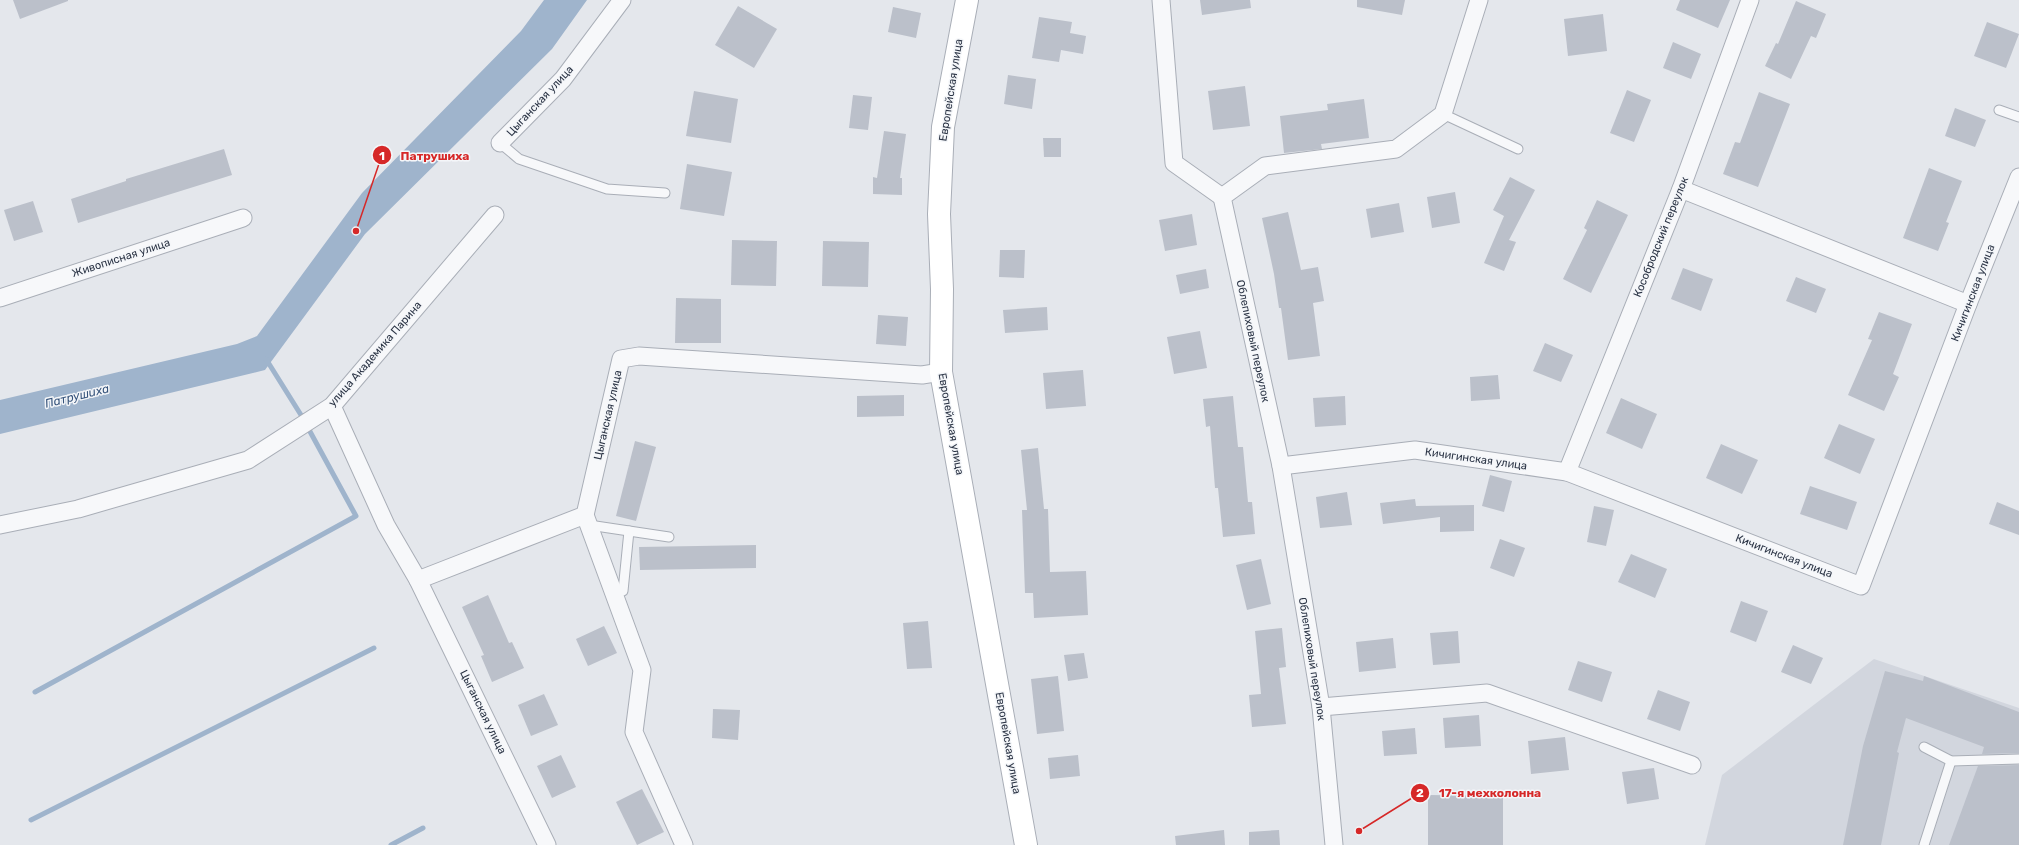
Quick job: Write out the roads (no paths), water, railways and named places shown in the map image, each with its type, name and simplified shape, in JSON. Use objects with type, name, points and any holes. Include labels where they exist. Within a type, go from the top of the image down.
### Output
[{"type":"street","name":"Цыганская улица","points":[[500,143],[563,79],[622,0]]},
{"type":"street","name":"Европейская улица","points":[[967,0],[943,127],[939,214],[942,289],[941,372],[1026,845]]},
{"type":"street","points":[[1161,0],[1174,163],[1222,197],[1264,166],[1396,149],[1443,114],[1479,0]]},
{"type":"street","name":"Кособродский переулок","points":[[1567,472],[1681,189],[1750,0]]},
{"type":"street","name":"Кичигинская улица","points":[[1281,466],[1415,450],[1567,472],[1861,586],[1968,304],[2019,177]]},
{"type":"street","points":[[1681,189],[1968,304]]},
{"type":"street","name":"Облепиховый переулок","points":[[1222,197],[1281,466],[1321,706],[1334,845]]},
{"type":"street","name":"улица Академика Парина","points":[[0,525],[78,508],[248,460],[332,406],[495,215]]},
{"type":"street","name":"Живописная улица","points":[[0,298],[243,218]]},
{"type":"street","name":"Цыганская улица","points":[[587,520],[621,359],[640,356],[922,375],[941,372]]},
{"type":"street","name":"Цыганская улица","points":[[332,406],[386,525],[418,580],[547,845]]},
{"type":"street","points":[[418,580],[587,520],[642,670],[634,732],[684,845]]},
{"type":"street","points":[[1321,706],[1487,693],[1692,765]]},
{"type":"lane","points":[[1999,110],[2019,117]]},
{"type":"lane","points":[[1443,114],[1518,149]]},
{"type":"lane","points":[[500,143],[519,159],[607,189],[665,193]]},
{"type":"lane","points":[[587,520],[630,531],[668,537]]},
{"type":"lane","points":[[614,594],[623,591],[630,531]]},
{"type":"lane","points":[[1924,746],[1952,760],[2019,759]]},
{"type":"lane","points":[[1924,845],[1952,760]]},
{"type":"water","points":[[544,0],[587,0],[552,49],[365,234],[265,370],[0,434],[0,400],[237,344],[257,336],[362,193],[521,31]]},
{"type":"waterway","points":[[35,692],[356,516],[301,415],[266,359]]},
{"type":"waterway","points":[[31,820],[374,648]]},
{"type":"waterway","points":[[391,845],[423,828]]},
{"type":"place","name":"Патрушиха","points":[[356,231]]},
{"type":"place","name":"17-я мехколонна","points":[[1359,831]]}]
